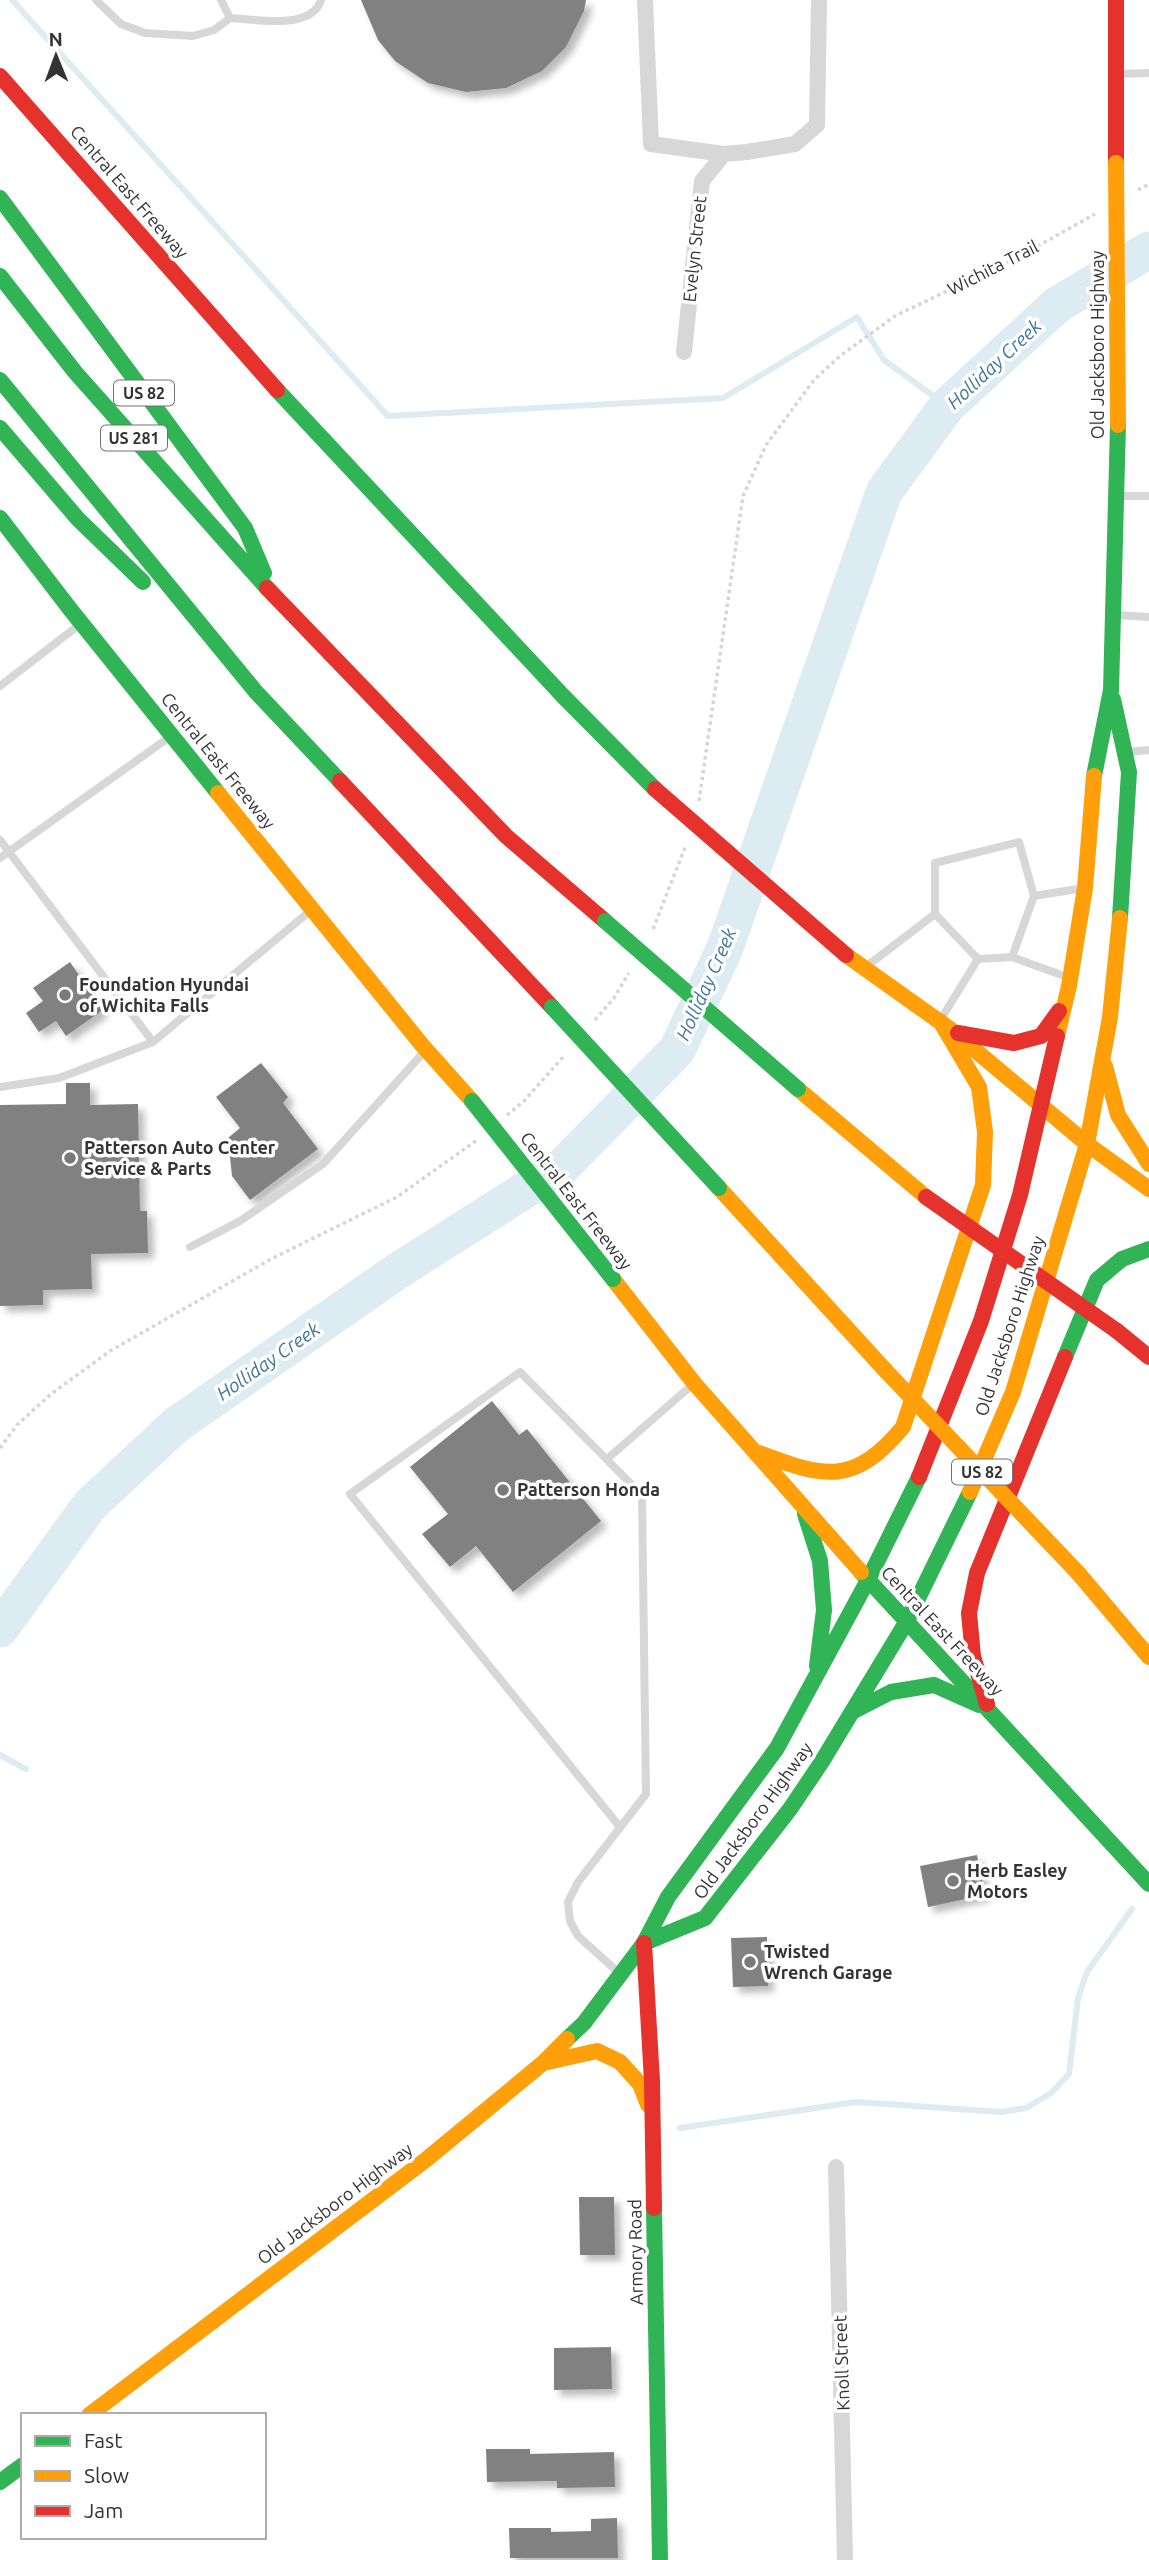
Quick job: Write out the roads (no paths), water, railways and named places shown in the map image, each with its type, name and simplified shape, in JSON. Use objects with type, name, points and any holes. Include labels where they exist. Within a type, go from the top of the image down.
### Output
[{"type":"main road","name":"Old Jacksboro Highway","points":[[92,2413],[428,2158],[543,2063],[584,2022],[644,1943],[668,1897],[777,1748],[868,1580],[922,1470],[981,1321],[1020,1195],[1065,1003],[1085,888],[1095,767],[1111,690],[1118,425],[1116,0]]},
{"type":"main road","name":"Central East Freeway","points":[[0,76],[318,436],[563,696],[655,789],[846,955],[940,1021],[1087,1144],[1149,1189]]},
{"type":"main road","name":"US 82","points":[[0,198],[245,528],[274,596],[506,836],[926,1197],[1149,1351]]},
{"type":"main road","name":"US 281","points":[[0,276],[75,372],[274,596]]},
{"type":"main road","points":[[0,380],[257,692]]},
{"type":"main road","name":"US 82","points":[[0,428],[78,519],[257,692],[552,1007],[886,1370],[1079,1574],[1149,1657]]},
{"type":"main road","name":"Central East Freeway","points":[[0,518],[426,1049],[472,1101],[694,1383],[868,1580],[1149,1884]]},
{"type":"main road","name":"Old Jacksboro Highway","points":[[644,1943],[705,1917],[790,1809],[907,1621],[965,1504],[1013,1392],[1087,1144],[1110,1017],[1123,886],[1129,772],[1111,690]]},
{"type":"main road","points":[[954,1032],[1014,1043],[1041,1036],[1065,1003]]},
{"type":"main road","points":[[756,1452],[794,1468],[834,1474],[865,1465],[888,1447],[902,1427],[983,1185],[985,1132],[979,1087],[940,1021]]},
{"type":"main road","points":[[1103,1060],[1118,1115],[1149,1164]]},
{"type":"main road","points":[[988,1710],[972,1656],[969,1614],[977,1573],[1097,1280],[1122,1259],[1149,1249]]},
{"type":"main road","points":[[1117,1331],[1149,1357]]},
{"type":"main road","points":[[802,1504],[820,1561],[824,1610],[816,1678]]},
{"type":"main road","points":[[852,1712],[891,1692],[934,1685],[988,1710]]},
{"type":"main road","name":"Armory Road","points":[[644,1943],[653,2118],[660,2560]]},
{"type":"main road","points":[[543,2063],[597,2051],[620,2062],[640,2084],[653,2118]]},
{"type":"main road","points":[[0,2482],[21,2466]]},
{"type":"street","points":[[645,0],[651,144],[724,154],[795,144],[817,125],[819,0]]},
{"type":"street","name":"Evelyn Street","points":[[684,352],[702,181],[724,154]]},
{"type":"street","name":"Knoll Street","points":[[836,2167],[845,2560]]},
{"type":"lane","points":[[96,0],[121,24],[145,33],[193,36],[214,30],[230,18],[294,20],[309,17],[318,8],[321,0]]},
{"type":"lane","points":[[221,0],[230,18]]},
{"type":"lane","points":[[1116,74],[1149,73]]},
{"type":"lane","points":[[1116,496],[1149,496]]},
{"type":"lane","points":[[1113,615],[1149,617]]},
{"type":"lane","points":[[0,687],[82,623]]},
{"type":"lane","points":[[0,859],[172,735]]},
{"type":"lane","points":[[1125,752],[1149,750]]},
{"type":"lane","points":[[0,840],[153,1042]]},
{"type":"lane","points":[[978,959],[936,914],[935,863],[1020,842],[1034,896],[1012,957]]},
{"type":"lane","points":[[1034,896],[1085,888]]},
{"type":"lane","points":[[0,1087],[59,1078],[153,1042],[313,909]]},
{"type":"lane","points":[[865,968],[936,914]]},
{"type":"lane","points":[[978,959],[1012,957],[1070,978]]},
{"type":"lane","points":[[940,1021],[978,959]]},
{"type":"lane","points":[[190,1247],[240,1221],[323,1164],[426,1049]]},
{"type":"lane","points":[[620,1828],[350,1494],[520,1372],[642,1495],[646,1794],[620,1828],[578,1882],[568,1902],[570,1921],[578,1936],[620,1974]]},
{"type":"lane","points":[[607,1459],[694,1383]]},
{"type":"waterway","points":[[12,0],[388,416],[723,398],[857,317],[884,360],[947,406]]},
{"type":"waterway","name":"Holliday Creek","points":[[0,1629],[90,1505],[176,1425],[399,1270],[563,1166],[677,1050],[725,948],[884,492],[947,406],[1057,305],[1149,250]]},
{"type":"waterway","points":[[0,1755],[26,1769]]},
{"type":"waterway","points":[[680,2128],[856,2102],[1001,2112],[1026,2108],[1051,2093],[1069,2074],[1078,1998],[1087,1972],[1132,1909]]},
{"type":"place","name":"Foundation Hyundai of Wichita Falls","points":[[65,995]]},
{"type":"place","name":"Patterson Auto Center Service & Parts","points":[[70,1158]]},
{"type":"place","name":"Patterson Honda","points":[[503,1490]]},
{"type":"place","name":"Herb Easley Motors","points":[[953,1881]]},
{"type":"place","name":"Twisted Wrench Garage","points":[[750,1962]]}]
